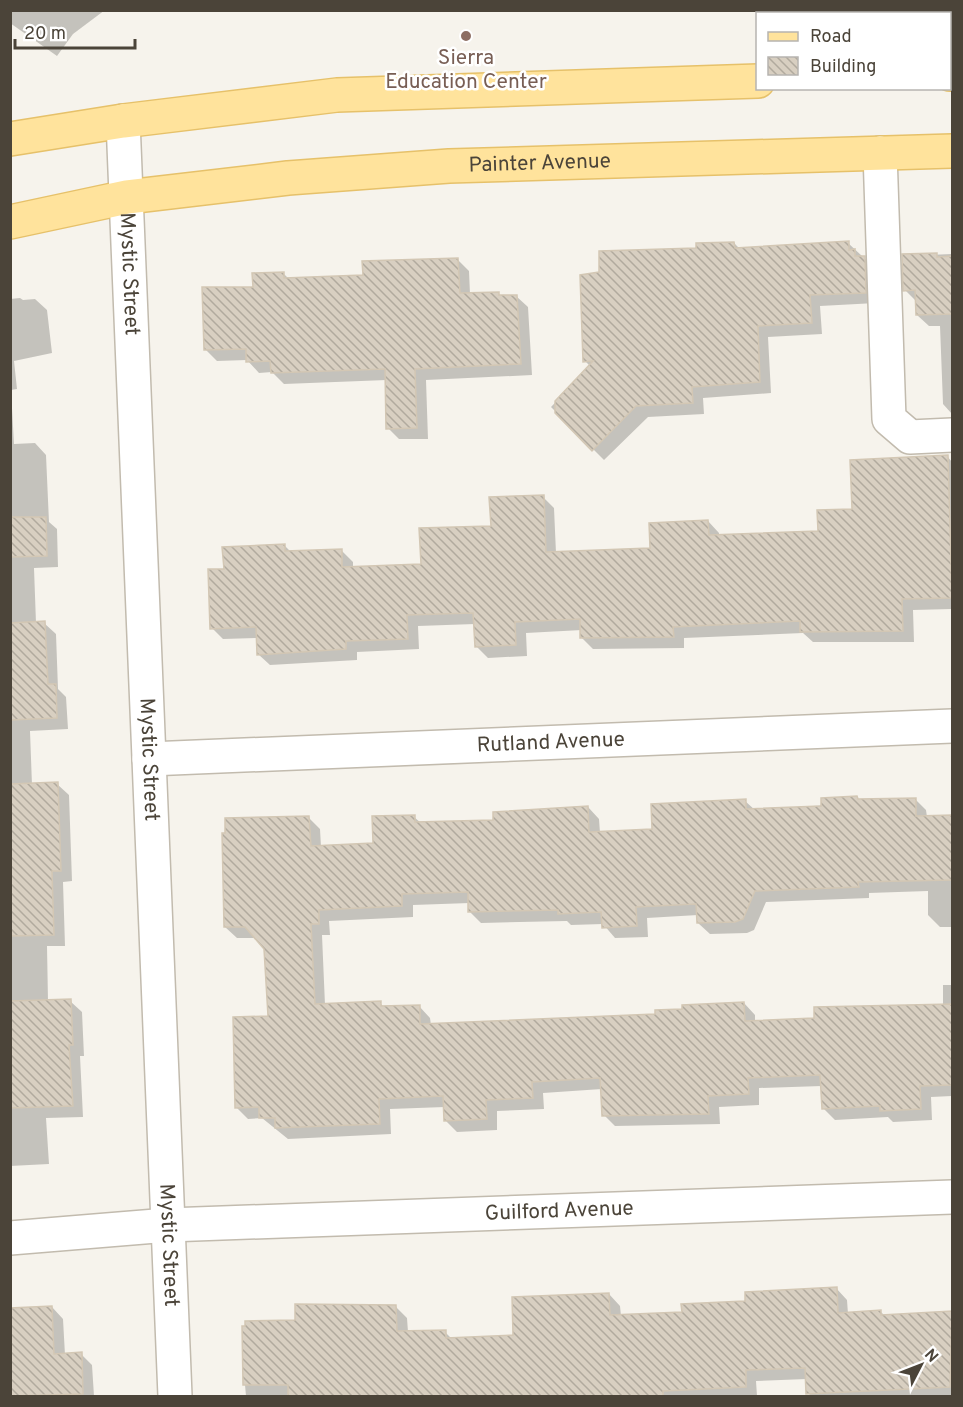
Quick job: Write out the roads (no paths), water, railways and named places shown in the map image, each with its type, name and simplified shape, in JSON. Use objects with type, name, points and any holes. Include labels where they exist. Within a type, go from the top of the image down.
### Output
[{"type":"main road","points":[[10,139],[123,121],[337,95],[756,81]]},
{"type":"main road","name":"Painter Avenue","points":[[10,222],[127,197],[288,178],[449,166],[952,151]]},
{"type":"street","name":"Mystic Street","points":[[123,121],[175,1396]]},
{"type":"street","points":[[880,153],[889,419],[910,437],[952,435]]},
{"type":"street","name":"Rutland Avenue","points":[[150,759],[952,726]]},
{"type":"street","name":"Guilford Avenue","points":[[10,1238],[168,1225],[952,1197]]},
{"type":"place","name":"Sierra Education Center","points":[[466,36]]}]
